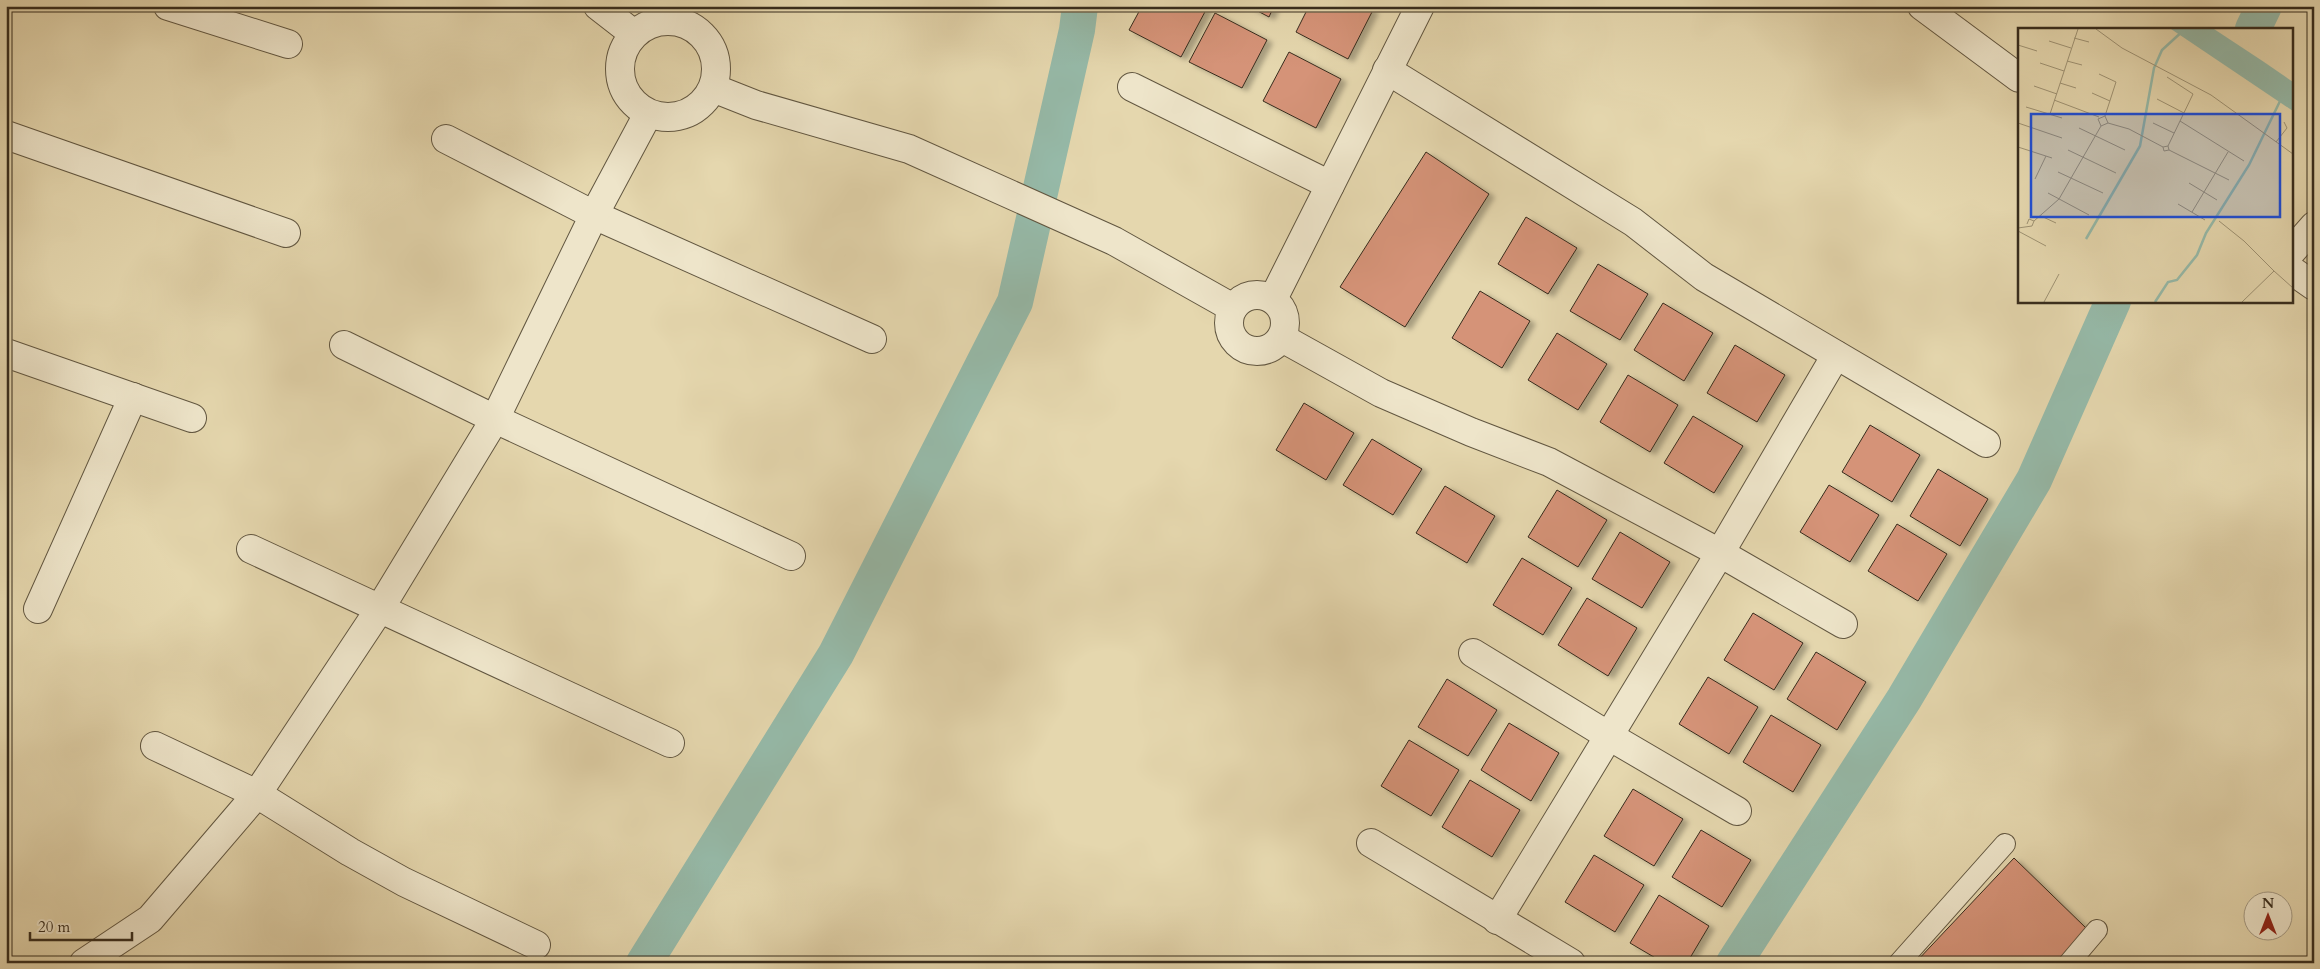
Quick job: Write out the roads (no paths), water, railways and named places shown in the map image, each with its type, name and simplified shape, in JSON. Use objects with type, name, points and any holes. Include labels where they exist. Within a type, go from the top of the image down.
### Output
[{"type":"street","points":[[598,6],[634,34]]},
{"type":"street","points":[[1273,299],[1420,6]]},
{"type":"street","points":[[1922,6],[2018,77]]},
{"type":"street","points":[[172,7],[288,44]]},
{"type":"street","points":[[690,15],[714,52],[717,70],[713,88],[702,104],[686,115],[667,118],[648,114],[632,103],[622,87],[619,69],[622,50],[634,34],[650,24],[690,15]]},
{"type":"street","points":[[1387,70],[1633,222],[1704,277],[1986,443]]},
{"type":"street","points":[[1132,87],[1330,184]]},
{"type":"street","points":[[713,88],[756,105],[909,149],[1106,238],[1233,308]]},
{"type":"street","points":[[88,962],[150,919],[257,794],[379,610],[495,419],[594,215],[648,114]]},
{"type":"street","points":[[6,136],[286,233]]},
{"type":"street","points":[[446,139],[594,215],[872,338]]},
{"type":"street","points":[[2292,251],[2314,226]]},
{"type":"street","points":[[1250,295],[1262,295],[1273,299],[1280,306],[1285,316],[1286,328],[1282,338],[1274,346],[1264,350],[1253,351],[1242,347],[1234,340],[1230,329],[1230,318],[1233,308],[1240,300],[1250,295]]},
{"type":"street","points":[[1282,338],[1381,392],[1471,432],[1549,462],[1720,553],[1842,624]]},
{"type":"street","points":[[344,345],[495,419],[791,556]]},
{"type":"street","points":[[6,354],[192,418]]},
{"type":"street","points":[[1497,920],[1720,553],[1836,355]]},
{"type":"street","points":[[38,609],[133,397]]},
{"type":"street","points":[[252,549],[379,610],[670,743]]},
{"type":"street","points":[[1473,653],[1737,811]]},
{"type":"street","points":[[155,746],[257,794],[350,852],[404,882],[536,946]]},
{"type":"street","points":[[1371,843],[1571,963]]},
{"type":"lane","points":[[1899,963],[2005,844]]},
{"type":"lane","points":[[2068,963],[2098,930]]},
{"type":"waterway","points":[[644,963],[836,654],[1015,302],[1077,30],[1080,6]]},
{"type":"waterway","points":[[2253,28],[2264,6]]},
{"type":"waterway","points":[[1734,963],[1904,699],[2034,480],[2113,302]]}]
